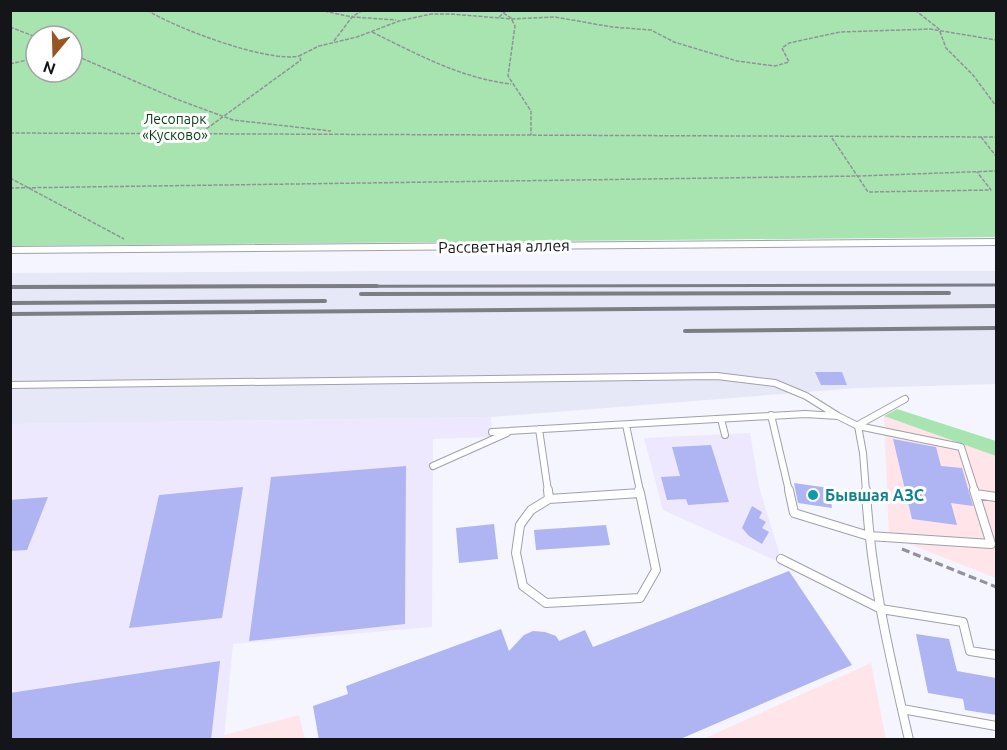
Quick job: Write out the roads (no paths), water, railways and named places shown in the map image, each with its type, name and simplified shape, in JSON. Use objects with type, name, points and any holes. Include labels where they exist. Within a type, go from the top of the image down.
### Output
[{"type":"street","name":"Рассветная аллея","points":[[10,250],[996,242]]},
{"type":"lane","points":[[10,385],[717,376],[775,383],[806,396],[858,426],[961,447],[991,544],[869,536],[794,513],[771,416]]},
{"type":"lane","points":[[858,426],[905,399]]},
{"type":"lane","points":[[492,432],[805,414],[838,416]]},
{"type":"lane","points":[[721,419],[725,435]]},
{"type":"lane","points":[[626,425],[641,493],[656,570],[640,598],[546,603],[522,586],[516,553],[520,525],[531,510],[549,499],[641,493]]},
{"type":"lane","points":[[858,426],[863,444],[869,536],[881,609],[909,740]]},
{"type":"lane","points":[[539,429],[549,499]]},
{"type":"lane","points":[[434,466],[512,431]]},
{"type":"lane","points":[[976,494],[996,497]]},
{"type":"lane","points":[[781,559],[881,609],[963,622],[970,651],[996,655]]},
{"type":"lane","points":[[902,709],[996,726]]},
{"type":"railway","points":[[377,286],[10,287],[996,285]]},
{"type":"railway","points":[[361,294],[949,293]]},
{"type":"railway","points":[[10,303],[325,301]]},
{"type":"railway","points":[[10,314],[996,306]]},
{"type":"railway","points":[[685,331],[996,328]]},
{"type":"place","name":"Бывшая АЗС","points":[[813,495]]},
{"type":"park label","name":"Лесопарк «Кусково»","points":[[175,128]]}]
